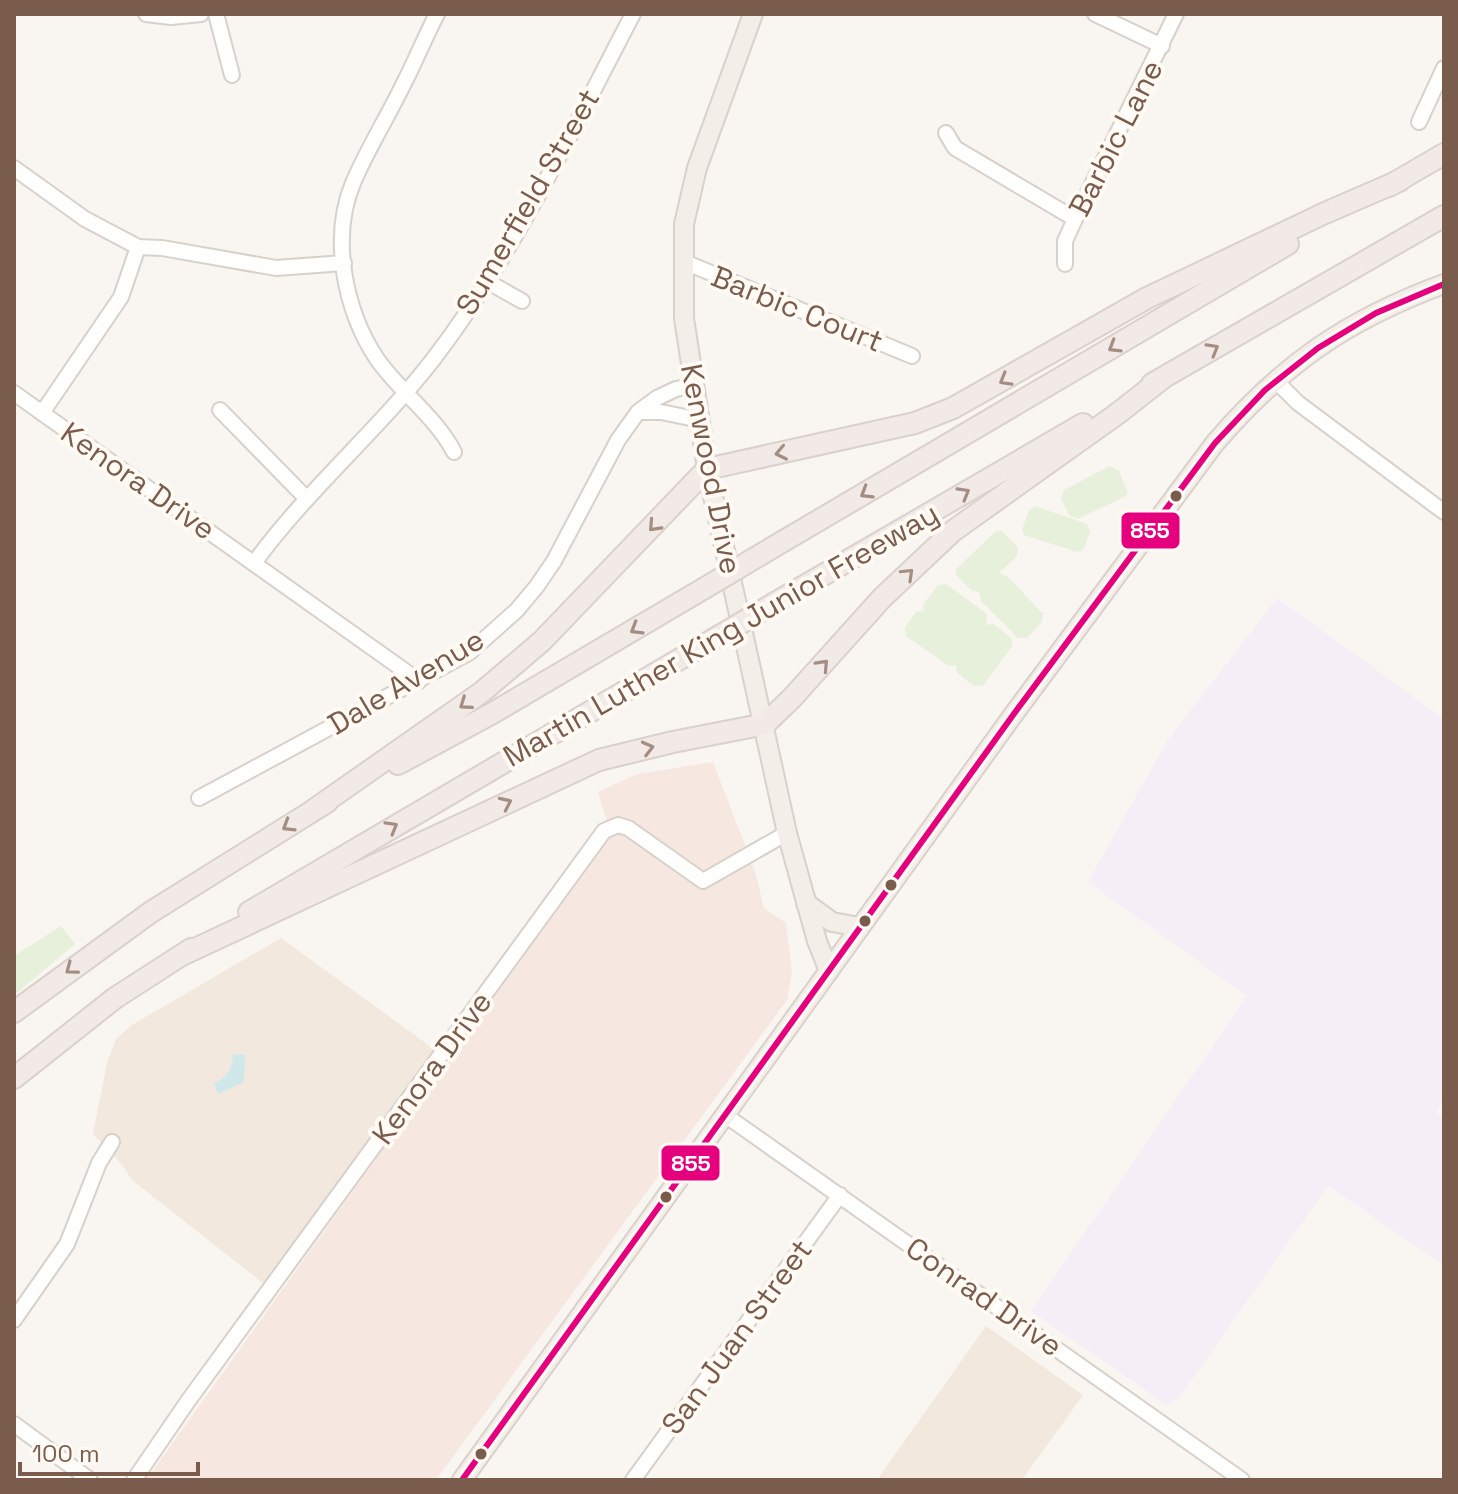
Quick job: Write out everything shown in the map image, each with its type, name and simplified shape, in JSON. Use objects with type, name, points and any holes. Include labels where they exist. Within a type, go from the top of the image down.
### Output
[{"type":"highway","name":"Martin Luther King Junior Freeway","points":[[14,1012],[151,912],[315,809],[491,714],[1444,154]]},
{"type":"highway","points":[[315,809],[482,692],[542,641],[707,469],[915,423],[953,408],[1147,298],[1399,181]]},
{"type":"highway","name":"Martin Luther King Junior Freeway","points":[[14,1078],[115,998],[281,892],[1444,216]]},
{"type":"highway","points":[[182,955],[599,760],[765,724],[882,598],[953,531],[1163,378]]},
{"type":"main road","name":"Kenwood Drive","points":[[753,14],[697,168],[684,224],[684,318],[707,469],[787,833],[817,941],[829,971]]},
{"type":"main road","points":[[462,1480],[860,927],[1204,457],[1245,408],[1275,380],[1346,327],[1444,284]]},
{"type":"main road","points":[[806,903],[832,922],[860,927]]},
{"type":"street","points":[[146,14],[171,17],[201,14]]},
{"type":"street","points":[[216,14],[232,75]]},
{"type":"street","points":[[437,14],[353,184],[344,231],[344,263],[349,297],[377,359],[444,432],[454,452]]},
{"type":"street","name":"Sumerfield Street","points":[[254,563],[278,531],[406,393],[488,282],[633,14]]},
{"type":"street","points":[[1095,14],[1162,46]]},
{"type":"street","name":"Barbic Lane","points":[[1065,264],[1065,241],[1176,14]]},
{"type":"street","points":[[1419,122],[1444,68]]},
{"type":"street","points":[[946,133],[955,148],[1075,219]]},
{"type":"street","points":[[14,168],[85,219],[138,247],[162,248],[276,268],[344,263]]},
{"type":"street","points":[[42,413],[121,297],[138,247]]},
{"type":"street","name":"Barbic Court","points":[[682,261],[912,356]]},
{"type":"street","points":[[488,282],[522,301]]},
{"type":"street","points":[[1275,380],[1298,403],[1444,512]]},
{"type":"street","name":"Dale Avenue","points":[[199,798],[470,652],[517,610],[537,586],[554,561],[618,440],[638,412],[676,389],[695,385]]},
{"type":"street","name":"Kenora Drive","points":[[14,393],[419,681]]},
{"type":"street","points":[[220,410],[307,499]]},
{"type":"street","points":[[638,412],[661,412],[700,420]]},
{"type":"street","name":"Kenora Drive","points":[[134,1480],[188,1401],[604,831],[618,825],[628,828],[703,881],[787,833]]},
{"type":"street","name":"Conrad Drive","points":[[725,1115],[1242,1480]]},
{"type":"street","points":[[14,1320],[67,1244],[99,1163],[112,1142]]},
{"type":"street","name":"San Juan Street","points":[[633,1480],[840,1195]]},
{"type":"street","points":[[14,1424],[90,1480]]},
{"type":"shaded area","points":[[1277,598],[1444,719],[1444,1099],[1436,1113],[1444,1119],[1444,1265],[1328,1186],[1179,1398],[1167,1405],[1031,1311],[1247,996],[1088,882],[1167,741]]},
{"type":"shaded area","points":[[713,762],[755,871],[764,908],[786,923],[792,972],[787,1000],[436,1480],[146,1480],[610,832],[598,792],[637,774]]},
{"type":"shaded area","points":[[281,938],[438,1052],[268,1287],[132,1180],[93,1134],[107,1063],[116,1039],[132,1025]]},
{"type":"shaded area","points":[[986,1326],[1083,1395],[1022,1480],[877,1480]]},
{"type":"green space","points":[[1110,466],[1119,471],[1128,493],[1126,496],[1078,519],[1070,516],[1061,499],[1064,490]]},
{"type":"green space","points":[[1035,506],[1087,524],[1090,532],[1083,550],[1077,552],[1024,535],[1022,530],[1029,510]]},
{"type":"green space","points":[[996,531],[1002,531],[1018,548],[1017,556],[999,573],[1007,576],[1043,614],[1042,622],[1027,638],[1018,638],[981,601],[979,592],[972,591],[956,575],[956,569]]},
{"type":"green space","points":[[946,584],[987,614],[986,625],[994,624],[1012,639],[1012,646],[984,685],[974,686],[957,673],[956,665],[949,666],[906,636],[905,628],[916,612],[924,611],[923,605],[938,585]]},
{"type":"green space","points":[[61,926],[75,944],[14,995],[14,956]]},
{"type":"water","points":[[233,1054],[245,1055],[244,1082],[218,1094],[214,1083],[228,1072]]},
{"type":"transit line","name":"855","points":[[462,1480],[1016,711],[1215,443],[1265,390],[1318,348],[1376,313],[1444,284]]}]
